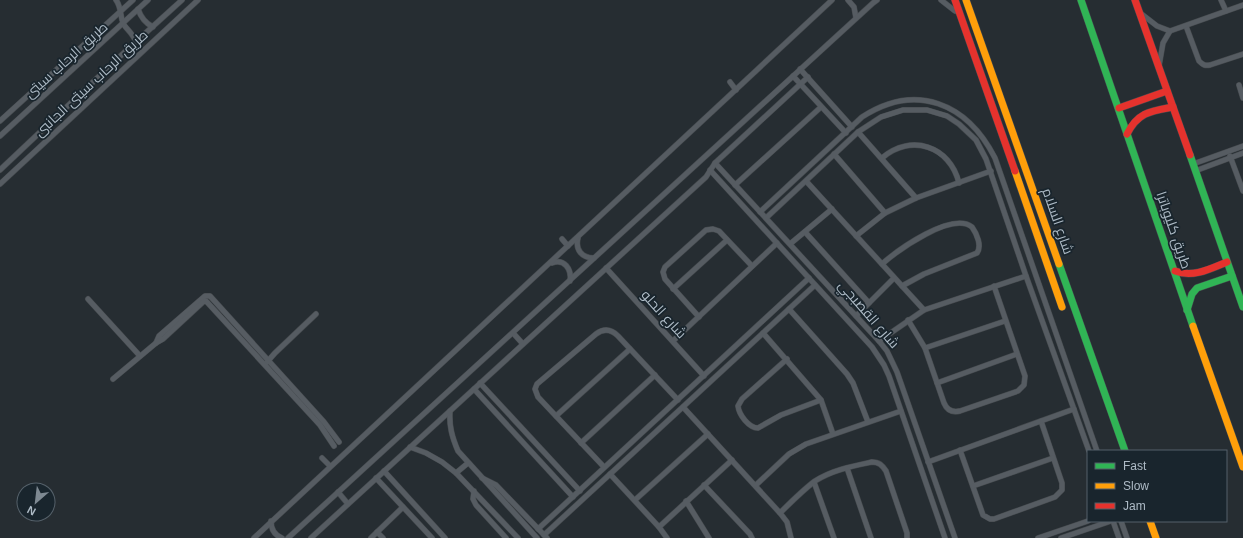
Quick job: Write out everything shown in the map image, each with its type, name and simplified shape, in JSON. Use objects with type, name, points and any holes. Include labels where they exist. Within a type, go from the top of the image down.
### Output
[{"type":"main road","name":"شارع السلام","points":[[955,0],[1062,307]]},
{"type":"main road","name":"شارع السلام","points":[[966,0],[1125,450]]},
{"type":"main road","name":"طريق كليوباترا","points":[[1081,0],[1187,310],[1243,467]]},
{"type":"main road","points":[[1135,0],[1243,307]]},
{"type":"main road","points":[[1119,108],[1167,91]]},
{"type":"main road","points":[[1127,134],[1134,121],[1140,115],[1173,107]]},
{"type":"main road","points":[[1174,271],[1182,274],[1194,274],[1227,262]]},
{"type":"main road","points":[[1187,310],[1192,294],[1197,288],[1232,276]]},
{"type":"main road","points":[[1150,522],[1156,538]]},
{"type":"street","points":[[0,121],[134,0]]},
{"type":"street","name":"طريق الرحاب سيتى","points":[[0,136],[148,0]]},
{"type":"street","points":[[0,170],[152,26],[182,0]]},
{"type":"street","name":"طريق الرحاب سيتى الجانبى","points":[[0,184],[198,0]]},
{"type":"street","points":[[254,538],[832,0]]},
{"type":"street","points":[[848,0],[854,7],[856,18]]},
{"type":"street","points":[[288,538],[877,0]]},
{"type":"street","points":[[941,0],[955,11],[960,12]]},
{"type":"street","points":[[1221,0],[1226,12]]},
{"type":"street","points":[[118,1],[123,24],[132,34],[136,42]]},
{"type":"street","points":[[1139,12],[1157,26],[1170,31],[1243,5]]},
{"type":"street","points":[[138,9],[142,18],[152,26]]},
{"type":"street","points":[[1186,26],[1199,62],[1202,65],[1210,65],[1243,54]]},
{"type":"street","points":[[1159,68],[1163,43],[1170,31]]},
{"type":"street","points":[[129,48],[136,57]]},
{"type":"street","points":[[800,69],[852,127]]},
{"type":"street","points":[[793,76],[846,133]]},
{"type":"street","points":[[311,538],[706,177],[715,163],[808,77]]},
{"type":"street","points":[[730,82],[736,90]]},
{"type":"street","points":[[1239,85],[1243,98]]},
{"type":"street","points":[[36,89],[44,97]]},
{"type":"street","points":[[760,212],[862,117],[874,110],[887,104],[914,100],[941,104],[954,111],[973,125],[989,146],[995,158],[1097,450]]},
{"type":"street","points":[[735,185],[821,107]]},
{"type":"street","points":[[766,218],[858,132],[870,122],[892,112],[915,109],[938,113],[949,118],[968,131],[983,150],[991,171],[1026,276],[1089,450]]},
{"type":"street","points":[[42,130],[49,138]]},
{"type":"street","points":[[858,132],[916,198]]},
{"type":"street","points":[[882,158],[900,147],[914,145],[928,147],[946,158],[955,170],[959,183]]},
{"type":"street","points":[[1194,168],[1228,151],[1243,146]]},
{"type":"street","points":[[1228,151],[1241,180],[1243,192]]},
{"type":"street","points":[[1194,168],[1243,153]]},
{"type":"street","points":[[834,154],[885,213]]},
{"type":"street","name":"شارع القصبجي","points":[[715,163],[879,341],[890,356],[898,372],[955,538]]},
{"type":"street","name":"شارع القصبجي","points":[[710,170],[832,302],[878,356],[889,376],[945,538]]},
{"type":"street","points":[[856,236],[885,213],[916,198],[991,171]]},
{"type":"street","points":[[724,186],[730,180]]},
{"type":"street","points":[[806,181],[924,310]]},
{"type":"street","points":[[790,244],[832,208]]},
{"type":"street","points":[[1005,212],[1013,209]]},
{"type":"street","points":[[882,264],[909,243],[928,233],[963,223],[972,227],[980,247],[977,253],[924,274],[902,286]]},
{"type":"street","points":[[699,317],[663,276],[665,267],[706,230],[713,229],[719,231],[752,266]]},
{"type":"street","points":[[805,232],[869,303]]},
{"type":"street","points":[[578,237],[577,248],[580,252],[589,258],[594,258]]},
{"type":"street","points":[[562,239],[568,246]]},
{"type":"street","points":[[673,289],[727,240]]},
{"type":"street","points":[[673,341],[777,243]]},
{"type":"street","points":[[550,264],[561,262],[566,265],[570,269],[570,281]]},
{"type":"street","name":"شارع الحلو","points":[[606,268],[704,376]]},
{"type":"street","points":[[879,341],[924,310],[1026,276]]},
{"type":"street","points":[[538,529],[809,278]]},
{"type":"street","points":[[856,316],[894,278]]},
{"type":"street","points":[[482,478],[496,485],[546,536],[555,524],[816,285]]},
{"type":"street","points":[[800,286],[807,293]]},
{"type":"street","points":[[908,320],[925,348],[945,407],[948,410],[956,412],[1018,391],[1021,389],[1025,381],[994,286]]},
{"type":"street","points":[[832,302],[838,296]]},
{"type":"street","points":[[88,299],[140,356]]},
{"type":"street","points":[[113,379],[156,343],[164,339],[185,316],[206,301],[324,422],[339,442]]},
{"type":"street","points":[[789,309],[847,374],[853,383],[868,422]]},
{"type":"street","points":[[266,362],[316,314]]},
{"type":"street","points":[[925,348],[1006,321]]},
{"type":"street","points":[[604,468],[536,395],[535,389],[537,384],[600,331],[610,330],[614,332],[678,400]]},
{"type":"street","points":[[513,333],[523,344]]},
{"type":"street","points":[[763,333],[821,400],[833,434]]},
{"type":"street","points":[[1051,344],[1059,342]]},
{"type":"street","points":[[556,416],[630,349]]},
{"type":"street","points":[[937,383],[1017,354]]},
{"type":"street","points":[[786,359],[742,399],[738,406],[740,414],[751,426],[758,428],[782,415],[821,400]]},
{"type":"street","points":[[266,362],[320,425],[334,446]]},
{"type":"street","points":[[581,443],[655,375]]},
{"type":"street","points":[[480,383],[580,490]]},
{"type":"street","points":[[474,389],[573,497]]},
{"type":"street","points":[[683,407],[780,513],[786,522],[791,538]]},
{"type":"street","points":[[928,462],[1074,409]]},
{"type":"street","points":[[450,411],[449,423],[452,438],[458,451],[537,538]]},
{"type":"street","points":[[756,485],[789,454],[797,449],[833,434],[901,411]]},
{"type":"street","points":[[960,450],[983,515],[986,518],[994,519],[1055,497],[1060,493],[1063,487],[1041,421]]},
{"type":"street","points":[[644,431],[650,437]]},
{"type":"street","points":[[634,500],[708,434]]},
{"type":"street","points":[[410,447],[431,456],[456,473],[518,538]]},
{"type":"street","points":[[322,458],[330,466]]},
{"type":"street","points":[[973,486],[1053,458]]},
{"type":"street","points":[[659,527],[732,460]]},
{"type":"street","points":[[780,513],[814,482],[823,477],[847,468],[872,462],[880,464],[883,467],[907,533],[907,538]]},
{"type":"street","points":[[456,473],[468,463]]},
{"type":"street","points":[[847,468],[871,538]]},
{"type":"street","points":[[384,471],[445,538]]},
{"type":"street","points":[[610,474],[659,527],[667,538]]},
{"type":"street","points":[[376,478],[432,538]]},
{"type":"street","points":[[814,482],[834,538]]},
{"type":"street","points":[[704,485],[750,534],[752,538]]},
{"type":"street","points":[[474,491],[473,499],[476,505],[506,538]]},
{"type":"street","points":[[338,492],[348,504]]},
{"type":"street","points":[[686,501],[709,538]]},
{"type":"street","points":[[371,538],[403,507]]},
{"type":"street","points":[[550,519],[555,524]]},
{"type":"street","points":[[271,521],[272,530],[275,534],[282,538]]},
{"type":"street","points":[[1038,538],[1087,521]]},
{"type":"street","points":[[1061,538],[1109,522]]},
{"type":"street","points":[[1112,522],[1119,538]]},
{"type":"street","points":[[1121,522],[1127,538]]},
{"type":"street","points":[[942,531],[952,527]]},
{"type":"street","points":[[377,532],[383,538]]},
{"type":"street","points":[[1079,532],[1081,538]]},
{"type":"traffic: fast","points":[[1081,0],[1193,326]]},
{"type":"traffic: fast","points":[[1190,155],[1243,307]]},
{"type":"traffic: fast","points":[[1059,264],[1125,450]]},
{"type":"traffic: fast","points":[[1187,310],[1192,294],[1197,288],[1232,276]]},
{"type":"traffic: slow","points":[[966,0],[1059,264]]},
{"type":"traffic: slow","points":[[1015,171],[1062,307]]},
{"type":"traffic: slow","points":[[1193,326],[1243,467]]},
{"type":"traffic: slow","points":[[1150,522],[1156,538]]},
{"type":"traffic: jam","points":[[955,0],[1015,171]]},
{"type":"traffic: jam","points":[[1135,0],[1190,155]]},
{"type":"traffic: jam","points":[[1119,108],[1167,91]]},
{"type":"traffic: jam","points":[[1127,134],[1136,121],[1146,114],[1173,107]]},
{"type":"traffic: jam","points":[[1175,271],[1188,274],[1201,272],[1227,262]]}]
